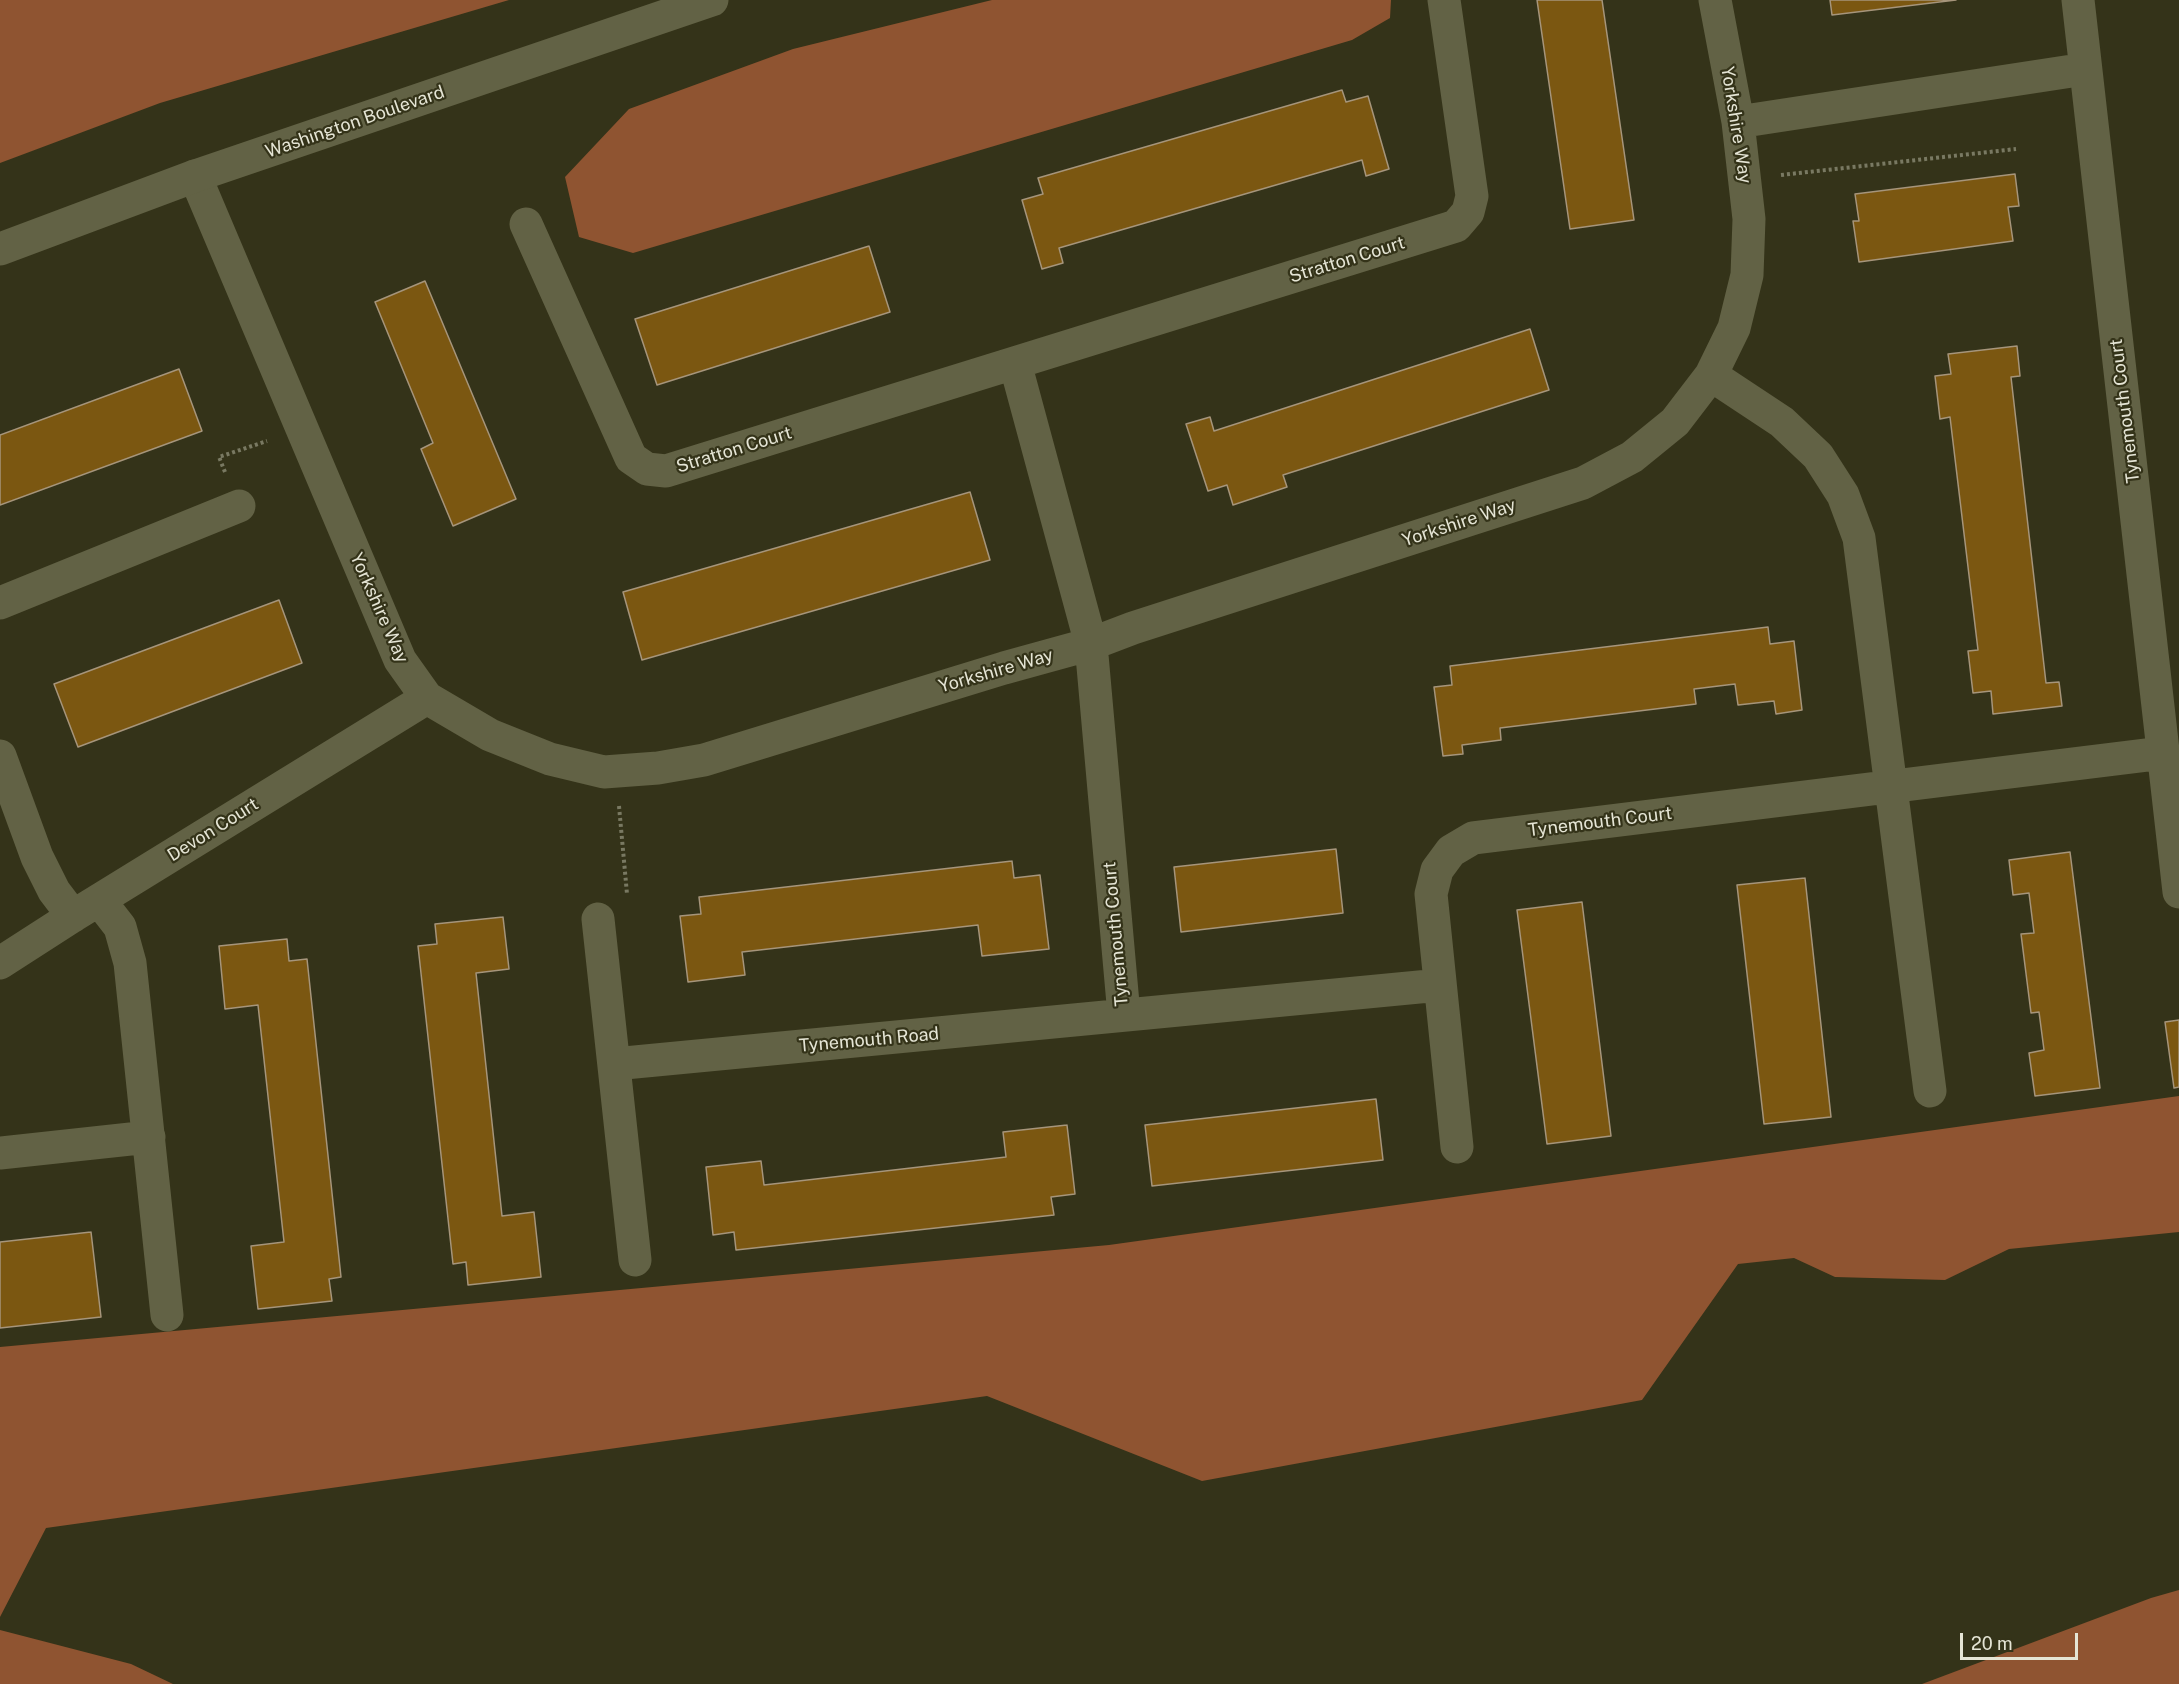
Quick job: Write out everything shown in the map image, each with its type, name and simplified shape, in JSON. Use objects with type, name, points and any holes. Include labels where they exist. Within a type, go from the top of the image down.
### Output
[{"type":"street","name":"Washington Boulevard","points":[[0,249],[195,176],[712,0]]},
{"type":"street","name":"Stratton Court","points":[[526,224],[631,458],[647,469],[666,471],[1456,226],[1468,212],[1472,196],[1444,0]]},
{"type":"street","name":"Yorkshire Way","points":[[195,176],[400,660],[427,698],[490,735],[550,759],[604,772],[658,768],[704,760],[1004,668],[1091,644],[1133,628],[1583,483],[1632,457],[1675,422],[1711,375],[1734,328],[1747,274],[1749,219],[1738,122],[1715,0]]},
{"type":"street","name":"Tynemouth Court","points":[[2078,0],[2179,892]]},
{"type":"street","points":[[1738,122],[2085,69]]},
{"type":"street","points":[[1015,363],[1091,644]]},
{"type":"street","points":[[1711,375],[1782,422],[1818,456],[1843,495],[1859,538],[1930,1091]]},
{"type":"street","points":[[0,603],[239,506]]},
{"type":"street","name":"Tynemouth Court","points":[[1091,644],[1124,1015],[1440,985]]},
{"type":"street","name":"Devon Court","points":[[0,963],[427,698]]},
{"type":"street","name":"Tynemouth Court","points":[[1457,1147],[1431,894],[1437,870],[1451,851],[1473,838],[2163,753]]},
{"type":"street","points":[[0,756],[37,857],[54,891],[120,927],[130,963],[167,1315]]},
{"type":"street","points":[[598,919],[635,1260]]},
{"type":"street","name":"Tynemouth Road","points":[[614,1064],[1124,1015]]},
{"type":"street","points":[[0,1153],[149,1137]]},
{"type":"path","points":[[1780,175],[2016,149]]},
{"type":"path","points":[[239,506],[219,457],[271,439]]},
{"type":"path","points":[[598,919],[628,909],[619,805]]},
{"type":"shaded area","points":[[0,0],[509,0],[160,103],[0,163]]},
{"type":"shaded area","points":[[992,0],[1391,0],[1390,18],[1352,40],[633,253],[579,237],[565,177],[629,109],[793,49]]},
{"type":"shaded area","points":[[2179,1096],[2179,1232],[2009,1249],[1945,1280],[1835,1277],[1794,1258],[1738,1264],[1642,1400],[1202,1481],[987,1396],[46,1528],[0,1617],[0,1347],[1109,1245]]},
{"type":"shaded area","points":[[2179,1590],[2179,1684],[1922,1684],[2151,1598]]},
{"type":"shaded area","points":[[0,1630],[131,1664],[173,1684],[0,1684]]},
{"type":"building","points":[[1537,0],[1602,0],[1634,220],[1570,229]]},
{"type":"building","points":[[1830,0],[1956,0],[1832,15]]},
{"type":"building","points":[[1342,90],[1346,102],[1368,96],[1389,169],[1366,176],[1362,160],[1059,248],[1063,263],[1042,269],[1022,200],[1043,194],[1038,178]]},
{"type":"building","points":[[2015,174],[2019,206],[2008,207],[2013,241],[1859,262],[1853,221],[1859,221],[1855,194]]},
{"type":"building","points":[[869,246],[890,312],[657,385],[635,319]]},
{"type":"building","points":[[425,281],[516,499],[453,526],[421,449],[433,443],[375,302]]},
{"type":"building","points":[[1530,329],[1549,390],[1283,475],[1287,487],[1233,505],[1227,485],[1208,491],[1186,424],[1210,417],[1214,431]]},
{"type":"building","points":[[2017,346],[2020,376],[2011,377],[2046,683],[2059,682],[2062,706],[1993,714],[1991,691],[1973,693],[1968,651],[1978,650],[1950,417],[1940,419],[1935,376],[1951,374],[1948,354]]},
{"type":"building","points":[[179,369],[202,431],[0,505],[0,435]]},
{"type":"building","points":[[970,492],[990,560],[642,660],[623,592]]},
{"type":"building","points":[[279,600],[302,663],[78,747],[54,684]]},
{"type":"building","points":[[1768,627],[1770,644],[1794,641],[1802,710],[1776,714],[1774,701],[1738,705],[1735,684],[1694,689],[1696,704],[1500,728],[1501,740],[1462,745],[1463,754],[1443,756],[1434,687],[1452,685],[1450,666]]},
{"type":"building","points":[[1336,849],[1343,913],[1181,932],[1174,867]]},
{"type":"building","points":[[2070,852],[2100,1088],[2035,1096],[2029,1053],[2044,1050],[2039,1012],[2031,1013],[2021,934],[2034,933],[2029,893],[2013,895],[2009,860]]},
{"type":"building","points":[[1012,861],[1014,878],[1040,875],[1049,949],[982,956],[978,925],[742,952],[745,975],[688,982],[680,916],[701,914],[699,897]]},
{"type":"building","points":[[1805,878],[1831,1117],[1764,1124],[1737,885]]},
{"type":"building","points":[[1582,902],[1611,1136],[1547,1144],[1517,910]]},
{"type":"building","points":[[503,917],[509,969],[476,973],[502,1216],[534,1212],[541,1277],[468,1285],[466,1262],[453,1264],[418,946],[437,944],[435,924]]},
{"type":"building","points":[[287,939],[289,961],[307,959],[341,1277],[329,1279],[332,1301],[258,1309],[251,1246],[284,1242],[258,1005],[225,1009],[219,946]]},
{"type":"building","points":[[2179,1020],[2179,1087],[2174,1088],[2165,1022]]},
{"type":"building","points":[[1376,1099],[1383,1160],[1152,1186],[1145,1125]]},
{"type":"building","points":[[1067,1125],[1075,1194],[1051,1197],[1054,1215],[736,1250],[734,1232],[713,1235],[706,1167],[761,1161],[764,1185],[1006,1157],[1003,1132]]},
{"type":"building","points":[[91,1232],[101,1317],[0,1328],[0,1242]]}]
